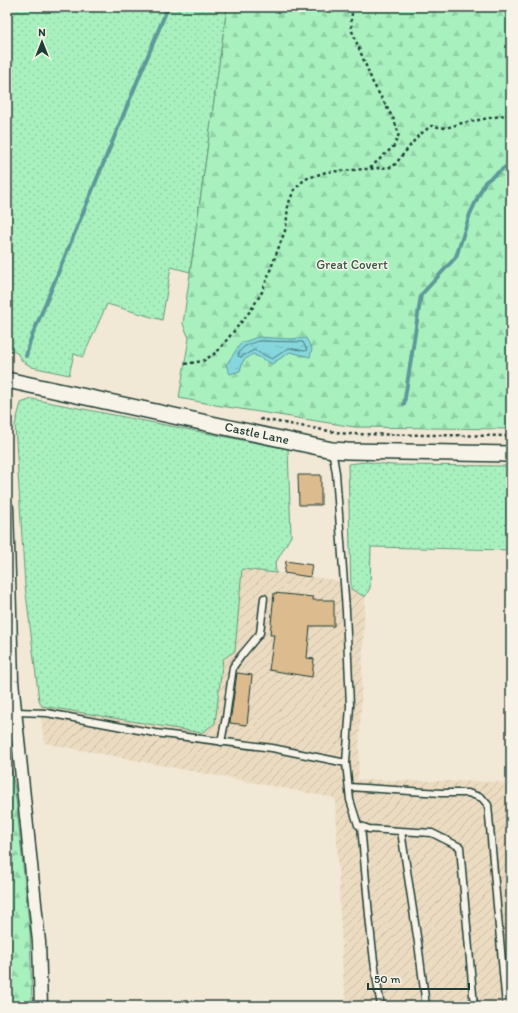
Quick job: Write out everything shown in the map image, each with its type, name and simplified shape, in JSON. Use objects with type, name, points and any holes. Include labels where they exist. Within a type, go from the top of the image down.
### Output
[{"type":"street","name":"Castle Lane","points":[[7,380],[332,450],[511,454]]},
{"type":"street","points":[[7,508],[12,681],[38,942],[41,1006]]},
{"type":"lane","points":[[332,450],[336,473],[350,706],[346,763],[353,812],[358,825],[369,829],[432,833],[460,847],[474,1006]]},
{"type":"lane","points":[[221,742],[234,667],[260,633],[264,598]]},
{"type":"lane","points":[[16,712],[47,713],[155,733],[272,748],[346,763]]},
{"type":"lane","points":[[349,787],[441,793],[468,793],[482,798],[488,806],[506,1006]]},
{"type":"lane","points":[[361,826],[375,977],[381,1006]]},
{"type":"lane","points":[[401,831],[426,1006]]},
{"type":"path","points":[[353,7],[351,20],[352,31],[373,83],[394,120],[399,134],[394,146],[370,168]]},
{"type":"path","points":[[185,364],[203,361],[217,352],[251,310],[262,292],[286,228],[288,205],[294,190],[305,179],[326,172],[392,167],[418,136],[431,126],[446,128],[462,123],[511,114]]},
{"type":"path","points":[[255,418],[347,434],[511,436]]},
{"type":"shaded area","points":[[242,568],[335,580],[365,597],[358,780],[501,782],[509,789],[506,823],[511,877],[511,1006],[347,1006],[343,976],[335,798],[44,743],[39,700],[42,706],[215,723],[223,659]]},
{"type":"green space","points":[[7,7],[227,7],[190,272],[171,267],[162,320],[107,304],[83,357],[74,354],[69,375],[32,367],[22,361],[17,353],[7,349]]},
{"type":"green space","name":"Great Covert","points":[[227,7],[511,7],[511,429],[355,427],[179,398],[189,338],[183,324]]},
{"type":"green space","points":[[32,399],[288,449],[291,536],[275,564],[276,573],[242,569],[235,651],[223,659],[215,723],[202,733],[42,706],[39,700],[25,585],[15,425],[21,403]]},
{"type":"green space","points":[[366,462],[392,465],[511,466],[511,550],[371,547],[370,588],[365,597],[351,589],[348,464]]},
{"type":"green space","points":[[7,762],[10,763],[15,790],[30,933],[32,1006],[7,1006]]},
{"type":"water","points":[[258,337],[289,339],[306,338],[312,349],[310,357],[290,352],[272,364],[253,354],[243,361],[240,371],[230,374],[226,365],[241,343]]},
{"type":"building","points":[[298,475],[321,475],[321,505],[299,505]]},
{"type":"building","points":[[286,561],[312,565],[310,577],[284,573]]},
{"type":"building","points":[[274,593],[313,597],[313,600],[334,600],[334,626],[310,626],[307,658],[314,659],[312,677],[269,670],[274,635],[270,635]]},
{"type":"building","points":[[237,673],[252,675],[247,725],[230,723]]},
{"type":"waterway","points":[[26,356],[30,341],[168,7]]},
{"type":"waterway","points":[[404,404],[421,295],[456,257],[470,214],[485,182],[511,163]]}]
